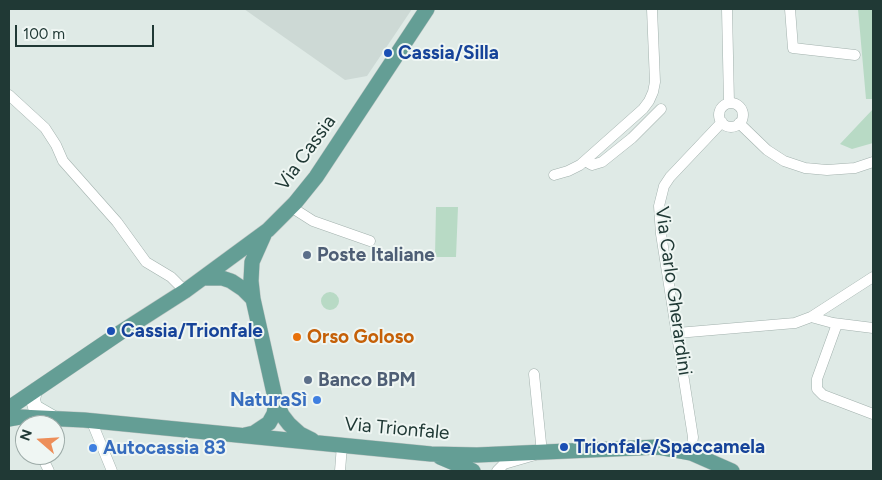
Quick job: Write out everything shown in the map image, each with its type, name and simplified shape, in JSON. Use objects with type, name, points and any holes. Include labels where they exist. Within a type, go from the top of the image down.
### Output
[{"type":"main road","name":"Via Cassia","points":[[16,414],[35,390],[121,332],[185,292],[268,230],[291,208],[326,164],[427,9]]},
{"type":"main road","points":[[268,230],[252,262],[251,277],[253,299],[276,402],[289,424],[300,434],[316,442]]},
{"type":"main road","points":[[203,278],[228,280],[244,289],[253,299]]},
{"type":"main road","points":[[244,435],[254,432],[269,423],[274,414],[276,402]]},
{"type":"main road","name":"Via Trionfale","points":[[65,419],[431,454],[542,453],[626,447],[658,447],[691,453],[732,471]]},
{"type":"main road","points":[[431,454],[473,471]]},
{"type":"street","points":[[554,175],[571,170],[585,161],[643,109],[653,92],[655,82],[652,9]]},
{"type":"street","points":[[727,9],[729,103]]},
{"type":"street","points":[[790,9],[793,48],[855,55]]},
{"type":"street","points":[[9,95],[44,128],[56,144],[63,161],[117,222],[146,262],[171,277],[185,292]]},
{"type":"street","points":[[729,103],[736,104],[742,109],[743,116],[740,123],[731,126],[722,122],[720,117],[720,110],[729,103]]},
{"type":"street","points":[[585,161],[592,165],[602,162],[632,138],[661,108]]},
{"type":"street","name":"Via Carlo Gherardini","points":[[691,453],[693,437],[661,234],[659,206],[660,196],[670,178],[722,122]]},
{"type":"street","points":[[740,123],[768,150],[784,161],[805,168],[827,170],[854,168],[873,162]]},
{"type":"street","points":[[291,208],[313,221],[370,241]]},
{"type":"street","points":[[677,333],[790,324],[811,317],[873,277]]},
{"type":"street","points":[[811,317],[837,324],[873,328]]},
{"type":"street","points":[[837,324],[817,379],[817,389],[823,395],[873,414]]},
{"type":"street","points":[[497,471],[504,464],[542,453],[534,374]]},
{"type":"street","name":"Via Trionfale","points":[[35,390],[33,400],[35,408],[49,415]]},
{"type":"street","points":[[91,420],[112,471]]},
{"type":"street","points":[[340,471],[342,445]]},
{"type":"shaded area","points":[[244,9],[412,9],[367,76],[345,80]]},
{"type":"green space","points":[[858,9],[873,9],[873,99],[866,99]]},
{"type":"green space","points":[[873,109],[873,143],[852,149],[840,144]]},
{"type":"green space","points":[[436,207],[458,207],[456,257],[435,257]]},
{"type":"green space","points":[[326,292],[334,292],[339,297],[337,308],[326,310],[321,305],[321,297]]},
{"type":"place","name":"Cassia/Silla","points":[[388,53]]},
{"type":"place","name":"Poste Italiane","points":[[307,255]]},
{"type":"place","name":"Cassia/Trionfale","points":[[111,331]]},
{"type":"place","name":"Orso Goloso","points":[[297,337]]},
{"type":"place","name":"Banco BPM","points":[[308,380]]},
{"type":"place","name":"NaturaSì","points":[[317,400]]},
{"type":"place","name":"Trionfale/Spaccamela","points":[[564,447]]},
{"type":"place","name":"Autocassia 83","points":[[93,448]]}]
